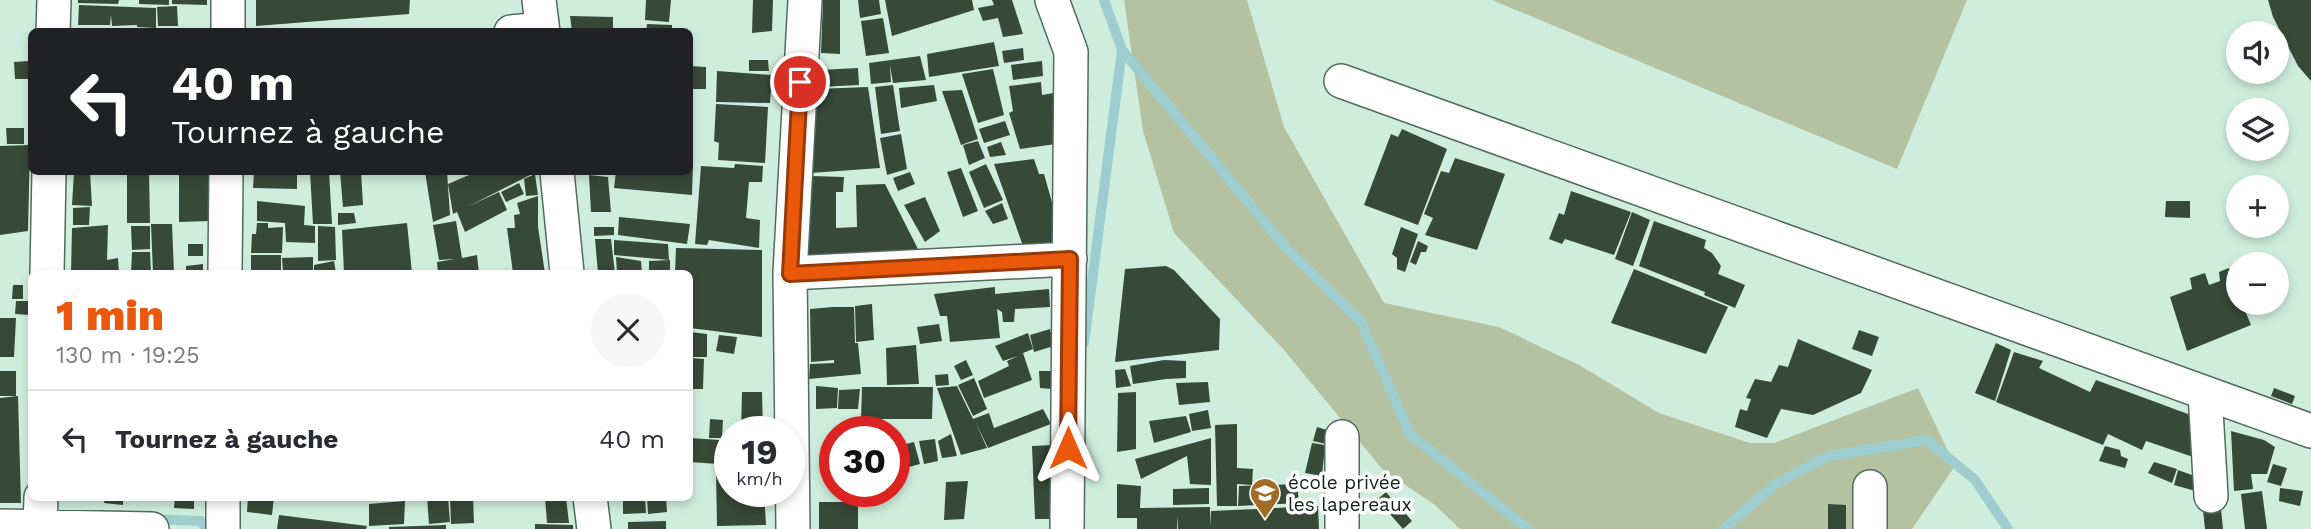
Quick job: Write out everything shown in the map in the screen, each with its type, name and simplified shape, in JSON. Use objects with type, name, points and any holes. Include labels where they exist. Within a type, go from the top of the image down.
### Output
[{"type":"street","points":[[53,28],[54,0]]},
{"type":"street","points":[[228,0],[228,28]]},
{"type":"street","points":[[793,529],[790,274],[805,0]]},
{"type":"street","points":[[1052,0],[1070,52],[1068,529]]},
{"type":"street","points":[[1341,81],[2311,431]]},
{"type":"street","points":[[47,270],[49,175]]},
{"type":"street","points":[[225,270],[226,175]]},
{"type":"street","points":[[557,175],[567,270]]},
{"type":"street","points":[[790,274],[1070,259]]},
{"type":"street","points":[[2205,393],[2211,496]]},
{"type":"street","points":[[1342,437],[1342,529]]},
{"type":"street","points":[[1870,487],[1870,529]]},
{"type":"street","points":[[223,501],[223,529]]},
{"type":"street","points":[[590,501],[594,529]]},
{"type":"street","points":[[0,526],[41,512],[152,529]]},
{"type":"green space","points":[[1124,0],[1247,0],[1284,127],[1384,303],[1499,327],[1581,366],[1659,413],[1750,443],[1774,443],[1918,388],[1955,466],[1912,529],[1460,529],[1435,505],[1383,470],[1284,350],[1174,233],[1143,131]]},
{"type":"green space","points":[[1492,0],[1967,0],[1897,169]]},
{"type":"building","points":[[78,0],[119,0],[118,4],[78,3]]},
{"type":"building","points":[[139,0],[169,0],[169,5],[139,4]]},
{"type":"building","points":[[172,0],[207,0],[207,5],[172,4]]},
{"type":"building","points":[[256,0],[410,0],[409,14],[256,26]]},
{"type":"building","points":[[646,0],[671,0],[669,22],[645,20]]},
{"type":"building","points":[[753,0],[773,0],[772,31],[752,33]]},
{"type":"building","points":[[823,0],[840,0],[840,54],[821,53]]},
{"type":"building","points":[[858,0],[879,0],[881,14],[860,18]]},
{"type":"building","points":[[885,0],[972,0],[974,10],[892,36]]},
{"type":"building","points":[[992,0],[1012,0],[1023,34],[1003,37],[998,18],[983,21],[978,8],[994,5]]},
{"type":"building","points":[[2268,0],[2311,0],[2311,81],[2298,66],[2289,48],[2289,21],[2275,21]]},
{"type":"building","points":[[79,5],[156,8],[156,28],[137,25],[112,26],[111,15],[110,25],[78,25]]},
{"type":"building","points":[[177,6],[178,26],[158,26],[157,7]]},
{"type":"building","points":[[570,16],[613,17],[613,28],[572,28]]},
{"type":"building","points":[[883,18],[889,53],[866,56],[861,21]]},
{"type":"building","points":[[647,24],[672,25],[672,28],[646,28]]},
{"type":"building","points":[[994,42],[999,66],[929,77],[927,54]]},
{"type":"building","points":[[1023,48],[1024,60],[1004,63],[1002,51]]},
{"type":"building","points":[[920,56],[926,80],[893,83],[890,65],[891,82],[871,84],[869,63]]},
{"type":"building","points":[[749,60],[768,60],[769,71],[749,71]]},
{"type":"building","points":[[28,61],[28,79],[15,79],[14,62]]},
{"type":"building","points":[[1042,61],[1043,76],[1013,80],[1011,65]]},
{"type":"building","points":[[693,66],[706,67],[706,89],[693,89]]},
{"type":"building","points":[[858,68],[859,85],[819,87],[819,70]]},
{"type":"building","points":[[993,69],[1004,115],[978,123],[962,74]]},
{"type":"building","points":[[717,71],[772,75],[770,103],[716,102]]},
{"type":"building","points":[[1041,82],[1042,95],[1060,92],[1063,143],[1020,149],[1009,113],[1013,111],[1009,86]]},
{"type":"building","points":[[893,85],[900,131],[881,134],[875,87]]},
{"type":"building","points":[[934,85],[937,101],[901,108],[899,88]]},
{"type":"building","points":[[868,87],[880,168],[811,173],[816,89]]},
{"type":"building","points":[[962,90],[978,139],[961,145],[942,91]]},
{"type":"building","points":[[716,104],[768,107],[765,163],[718,160],[719,143],[714,141]]},
{"type":"building","points":[[1005,121],[1010,135],[984,143],[979,129]]},
{"type":"building","points":[[6,128],[24,128],[24,144],[7,144]]},
{"type":"building","points":[[1402,129],[1447,149],[1418,225],[1364,205],[1391,134],[1398,137]]},
{"type":"building","points":[[901,134],[907,169],[887,175],[880,138]]},
{"type":"building","points":[[978,141],[985,158],[969,165],[963,145]]},
{"type":"building","points":[[1001,142],[1006,155],[990,157],[987,147]]},
{"type":"building","points":[[28,145],[28,231],[0,235],[0,146]]},
{"type":"building","points":[[1455,158],[1505,174],[1477,250],[1425,235],[1433,218],[1424,214],[1441,171],[1449,173]]},
{"type":"building","points":[[1034,159],[1039,174],[1044,174],[1053,206],[1058,244],[1023,246],[994,164]]},
{"type":"building","points":[[735,164],[763,166],[762,182],[749,182],[746,218],[760,220],[759,248],[709,240],[707,245],[695,244],[701,166],[734,168]]},
{"type":"building","points":[[986,164],[1003,200],[984,208],[969,172]]},
{"type":"building","points":[[961,168],[978,211],[963,217],[947,172]]},
{"type":"building","points":[[910,172],[915,184],[898,191],[893,178]]},
{"type":"building","points":[[74,175],[90,175],[92,206],[72,205]]},
{"type":"building","points":[[127,175],[149,175],[150,223],[127,223]]},
{"type":"building","points":[[179,175],[209,175],[209,221],[179,222]]},
{"type":"building","points":[[254,175],[297,175],[297,189],[253,188]]},
{"type":"building","points":[[310,175],[329,175],[332,224],[313,224]]},
{"type":"building","points":[[340,175],[361,175],[363,205],[343,207]]},
{"type":"building","points":[[425,175],[447,175],[450,215],[433,222]]},
{"type":"building","points":[[469,175],[530,175],[467,207],[499,192],[507,210],[465,232],[457,212],[453,214],[448,184]]},
{"type":"building","points":[[535,175],[538,195],[526,196],[524,179]]},
{"type":"building","points":[[589,175],[608,177],[611,212],[591,212]]},
{"type":"building","points":[[616,175],[693,175],[692,195],[614,188]]},
{"type":"building","points":[[811,176],[844,177],[843,192],[836,192],[836,228],[857,227],[856,185],[885,184],[918,249],[807,258]]},
{"type":"building","points":[[519,183],[524,194],[506,202],[501,192]]},
{"type":"building","points":[[1571,191],[1631,212],[1614,255],[1565,239],[1562,244],[1549,239],[1559,213],[1564,215]]},
{"type":"building","points":[[538,196],[538,227],[545,270],[513,270],[507,228],[515,228],[514,215],[520,214],[517,203]]},
{"type":"building","points":[[925,197],[940,231],[925,242],[904,205]]},
{"type":"building","points":[[257,201],[305,206],[304,225],[315,226],[315,243],[286,242],[285,223],[257,221]]},
{"type":"building","points":[[2166,201],[2190,201],[2190,218],[2165,217]]},
{"type":"building","points":[[1002,203],[1008,219],[993,224],[985,211]]},
{"type":"building","points":[[90,207],[89,225],[73,225],[73,208]]},
{"type":"building","points":[[1632,212],[1650,220],[1633,266],[1615,259]]},
{"type":"building","points":[[338,213],[354,213],[356,223],[338,225]]},
{"type":"building","points":[[619,217],[690,224],[687,244],[618,235]]},
{"type":"building","points":[[456,221],[462,258],[477,255],[479,270],[438,270],[437,262],[455,259],[439,260],[433,225]]},
{"type":"building","points":[[1654,221],[1706,240],[1704,248],[1712,253],[1721,266],[1718,274],[1745,285],[1735,308],[1704,295],[1705,292],[1639,266]]},
{"type":"building","points":[[257,223],[268,223],[268,228],[283,227],[282,253],[251,253],[252,234],[256,234]]},
{"type":"building","points":[[407,223],[412,270],[344,270],[342,230]]},
{"type":"building","points":[[151,224],[172,224],[174,270],[153,270]]},
{"type":"building","points":[[108,225],[107,260],[118,258],[119,270],[71,270],[72,228]]},
{"type":"building","points":[[131,226],[150,226],[150,249],[132,250]]},
{"type":"building","points":[[318,226],[335,227],[336,260],[318,261]]},
{"type":"building","points":[[594,227],[614,227],[614,235],[594,236]]},
{"type":"building","points":[[1401,227],[1418,234],[1405,272],[1397,269],[1397,258],[1392,254]]},
{"type":"building","points":[[595,239],[611,239],[615,270],[598,270]]},
{"type":"building","points":[[614,240],[668,244],[669,260],[614,255]]},
{"type":"building","points":[[1418,241],[1428,246],[1426,252],[1421,252],[1416,265],[1410,262]]},
{"type":"building","points":[[188,244],[203,244],[203,256],[188,256]]},
{"type":"building","points":[[676,248],[762,250],[762,337],[693,328],[693,270],[675,270]]},
{"type":"building","points":[[132,252],[150,252],[151,270],[131,270]]},
{"type":"building","points":[[251,255],[281,255],[281,270],[251,270]]},
{"type":"building","points":[[313,257],[313,270],[283,270],[282,258]]},
{"type":"building","points":[[616,257],[641,261],[642,270],[617,270]]},
{"type":"building","points":[[670,260],[670,270],[649,270],[649,261]]},
{"type":"building","points":[[334,261],[336,270],[314,270],[314,265]]},
{"type":"building","points":[[203,264],[203,270],[186,270],[186,266]]},
{"type":"building","points":[[1166,266],[1174,270],[1220,319],[1219,350],[1115,362],[1125,269]]},
{"type":"building","points":[[1634,269],[1728,307],[1706,354],[1611,323]]},
{"type":"building","points":[[2226,269],[2226,315],[2247,315],[2251,325],[2187,351],[2170,297],[2192,289],[2190,278],[2205,273],[2209,285],[2220,281],[2219,272]]},
{"type":"building","points":[[13,285],[23,285],[23,299],[12,299]]},
{"type":"building","points":[[995,287],[995,294],[1049,289],[1050,307],[1015,309],[1014,322],[1003,322],[1002,312],[997,309],[1000,338],[950,342],[947,316],[940,316],[934,294]]},
{"type":"building","points":[[16,301],[28,301],[28,315],[15,314]]},
{"type":"building","points":[[872,304],[874,340],[856,342],[855,306]]},
{"type":"building","points":[[854,307],[855,343],[858,343],[861,374],[809,379],[810,364],[834,363],[834,360],[811,362],[810,309]]},
{"type":"building","points":[[0,318],[16,318],[14,357],[0,357]]},
{"type":"building","points":[[939,324],[942,341],[920,344],[917,327]]},
{"type":"building","points":[[1050,329],[1054,346],[1034,352],[1030,335]]},
{"type":"building","points":[[1859,330],[1879,337],[1872,356],[1852,349]]},
{"type":"building","points":[[693,332],[707,334],[707,357],[693,357]]},
{"type":"building","points":[[1028,333],[1033,349],[1023,353],[1032,380],[984,398],[978,381],[1009,366],[1007,361],[1018,356],[1003,361],[995,346]]},
{"type":"building","points":[[719,335],[737,337],[734,354],[716,351]]},
{"type":"building","points":[[1798,339],[1872,370],[1861,393],[1813,415],[1781,409],[1767,438],[1735,427],[1740,409],[1747,411],[1751,399],[1746,398],[1755,379],[1771,382],[1779,365],[1788,367]]},
{"type":"building","points":[[1996,343],[2011,350],[1995,401],[1975,393]]},
{"type":"building","points":[[916,345],[919,384],[887,385],[886,348]]},
{"type":"building","points":[[2014,352],[2043,361],[2039,368],[2090,392],[2096,380],[2196,417],[2196,458],[2146,441],[2142,450],[2108,434],[2103,445],[1996,402]]},
{"type":"building","points":[[693,358],[704,359],[703,389],[693,389]]},
{"type":"building","points":[[966,360],[973,375],[961,380],[954,366]]},
{"type":"building","points":[[1164,360],[1186,361],[1186,378],[1133,384],[1130,366]]},
{"type":"building","points":[[1125,369],[1131,386],[1116,388],[1115,370]]},
{"type":"building","points":[[0,371],[16,371],[16,396],[0,396]]},
{"type":"building","points":[[1039,371],[1064,371],[1064,390],[1040,388]]},
{"type":"building","points":[[948,374],[949,385],[936,386],[935,375]]},
{"type":"building","points":[[974,378],[987,409],[973,416],[958,385]]},
{"type":"building","points":[[1208,382],[1210,402],[1179,405],[1176,383]]},
{"type":"building","points":[[816,386],[838,388],[837,408],[816,409]]},
{"type":"building","points":[[957,386],[973,419],[989,413],[994,428],[1043,409],[1051,424],[988,448],[975,421],[987,448],[961,455],[937,388]]},
{"type":"building","points":[[862,387],[933,387],[932,419],[861,416]]},
{"type":"building","points":[[2274,388],[2295,396],[2292,404],[2271,396]]},
{"type":"building","points":[[860,389],[858,409],[838,409],[839,390]]},
{"type":"building","points":[[742,392],[762,392],[763,416],[741,416]]},
{"type":"building","points":[[1136,392],[1136,449],[1117,452],[1118,393]]},
{"type":"building","points":[[18,396],[21,503],[0,503],[0,398]]},
{"type":"building","points":[[1208,410],[1211,428],[1192,431],[1189,414]]},
{"type":"building","points":[[1186,416],[1191,432],[1154,443],[1149,421]]},
{"type":"building","points":[[710,419],[714,419],[714,438],[709,438]]},
{"type":"building","points":[[1237,424],[1237,468],[1253,469],[1252,485],[1237,484],[1237,506],[1217,506],[1215,425]]},
{"type":"building","points":[[1317,427],[1327,430],[1326,444],[1313,441]]},
{"type":"building","points":[[2231,431],[2264,440],[2275,447],[2267,474],[2251,474],[2253,489],[2234,491]]},
{"type":"building","points":[[951,434],[957,456],[942,458],[938,441]]},
{"type":"building","points":[[693,438],[714,440],[714,464],[693,462]]},
{"type":"building","points":[[1211,438],[1211,485],[1190,484],[1187,456],[1141,479],[1135,459]]},
{"type":"building","points":[[935,439],[938,461],[924,464],[919,441]]},
{"type":"building","points":[[914,442],[920,464],[910,467],[910,443]]},
{"type":"building","points":[[1312,443],[1325,445],[1322,476],[1305,473]]},
{"type":"building","points":[[1053,445],[1054,519],[1035,519],[1032,446]]},
{"type":"building","points":[[2105,446],[2120,450],[2121,456],[2128,459],[2125,468],[2099,461]]},
{"type":"building","points":[[2154,462],[2177,469],[2172,483],[2148,473]]},
{"type":"building","points":[[2273,464],[2287,468],[2281,486],[2267,482]]},
{"type":"building","points":[[2178,470],[2203,479],[2199,492],[2174,485]]},
{"type":"building","points":[[968,481],[964,519],[944,520],[946,482]]},
{"type":"building","points":[[1117,484],[1141,486],[1140,508],[1210,507],[1210,527],[1211,511],[1318,506],[1319,529],[1178,529],[1177,515],[1177,529],[1137,529],[1137,518],[1117,518]]},
{"type":"building","points":[[1297,484],[1299,503],[1238,506],[1239,486]]},
{"type":"building","points":[[1209,488],[1209,504],[1173,505],[1173,489]]},
{"type":"building","points":[[2280,488],[2303,491],[2300,506],[2279,501]]},
{"type":"building","points":[[2262,491],[2267,529],[2245,529],[2241,494]]},
{"type":"building","points":[[1386,492],[1397,505],[1389,511],[1379,498]]},
{"type":"building","points":[[123,501],[123,505],[104,503]]},
{"type":"building","points":[[175,501],[194,501],[194,509],[174,508]]},
{"type":"building","points":[[248,501],[274,501],[272,515],[247,512]]},
{"type":"building","points":[[405,501],[404,524],[369,526],[369,504]]},
{"type":"building","points":[[427,501],[448,501],[450,522],[429,524]]},
{"type":"building","points":[[450,501],[473,501],[474,523],[451,524]]},
{"type":"building","points":[[545,501],[566,501],[569,523],[547,523]]},
{"type":"building","points":[[623,501],[645,501],[646,513],[623,514]]},
{"type":"building","points":[[647,501],[666,501],[667,512],[648,514]]},
{"type":"building","points":[[1828,504],[1846,505],[1846,529],[1828,529]]},
{"type":"building","points":[[1399,506],[1412,521],[1403,529],[1389,513]]},
{"type":"building","points":[[717,507],[765,507],[766,525],[717,526]]},
{"type":"building","points":[[819,507],[858,507],[858,529],[819,529]]},
{"type":"building","points":[[2221,509],[2223,529],[2205,529],[2203,510]]},
{"type":"building","points":[[279,515],[367,526],[366,529],[277,529]]},
{"type":"building","points":[[666,521],[666,529],[628,529],[628,522]]},
{"type":"building","points":[[535,524],[573,525],[573,529],[535,529]]},
{"type":"building","points":[[446,525],[446,529],[389,529],[389,527]]},
{"type":"waterway","points":[[1104,0],[1122,50],[1287,249],[1361,322],[1410,434],[1528,529]]},
{"type":"waterway","points":[[1084,343],[1122,50]]},
{"type":"waterway","points":[[1723,529],[1777,483],[1828,456],[1927,440],[1975,480],[2008,529]]},
{"type":"waterway","points":[[150,519],[201,521],[206,529]]},
{"type":"place","name":"école privée les lapereaux","points":[[1265,520]]},
{"type":"route","points":[[800,82],[790,274],[1070,259],[1068,448]]}]
